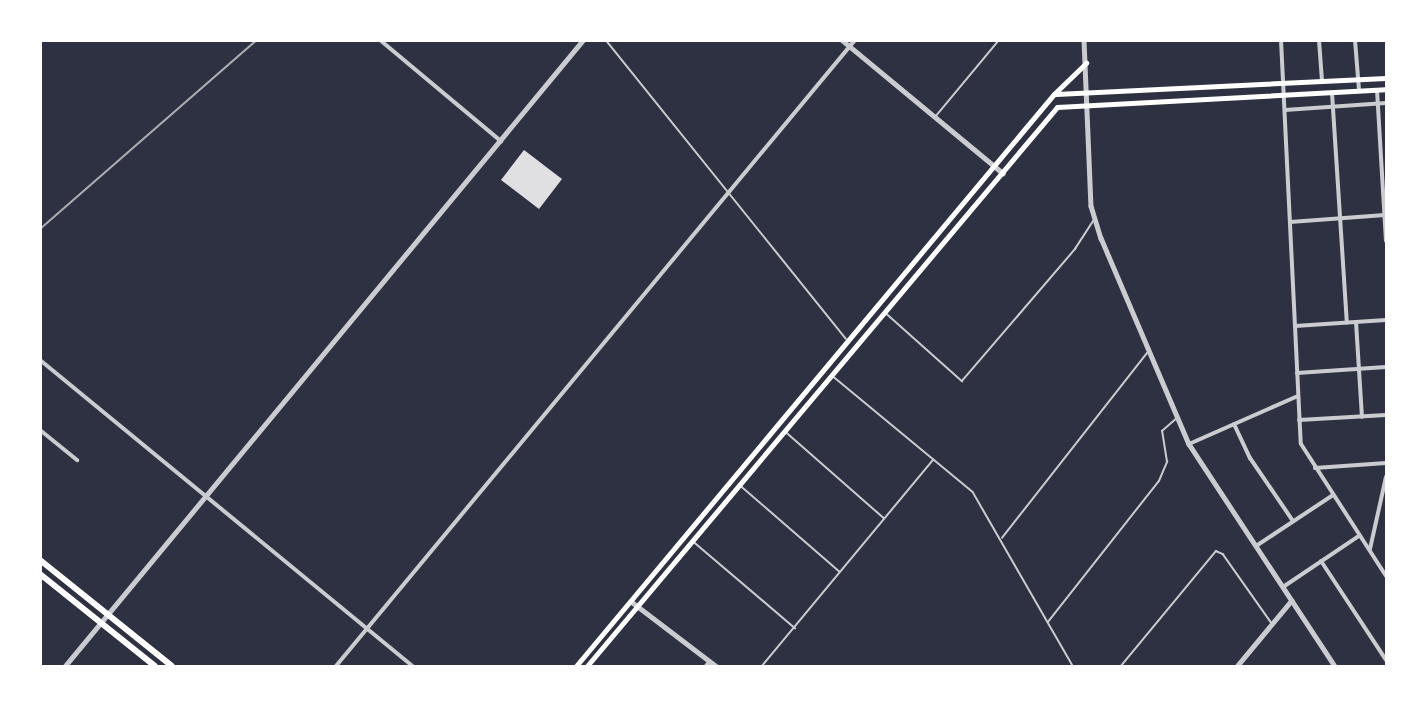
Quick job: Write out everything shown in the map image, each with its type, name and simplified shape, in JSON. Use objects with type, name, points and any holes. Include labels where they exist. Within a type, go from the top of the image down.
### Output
[{"type":"main road","points":[[576,666],[632,602],[1054,94],[1086,63]]},
{"type":"main road","points":[[1054,94],[1386,78]]},
{"type":"main road","points":[[587,666],[887,314],[1057,107],[1089,103],[1284,96],[1386,89]]},
{"type":"main road","points":[[40,560],[171,666]]},
{"type":"main road","points":[[40,574],[155,666]]},
{"type":"street","points":[[380,40],[501,141]]},
{"type":"street","points":[[65,666],[583,40]]},
{"type":"street","points":[[842,40],[1003,173]]},
{"type":"street","points":[[336,666],[855,40]]},
{"type":"street","points":[[1084,40],[1094,219],[1189,444],[1335,666]]},
{"type":"street","points":[[1281,40],[1301,444],[1314,468],[1386,576]]},
{"type":"street","points":[[1318,40],[1322,82]]},
{"type":"street","points":[[1355,40],[1359,91]]},
{"type":"street","points":[[1377,90],[1386,241]]},
{"type":"street","points":[[1332,93],[1347,323]]},
{"type":"street","points":[[1285,110],[1386,103]]},
{"type":"street","points":[[1290,222],[1386,215]]},
{"type":"street","points":[[1295,326],[1386,320]]},
{"type":"street","points":[[1356,322],[1362,417]]},
{"type":"street","points":[[40,360],[413,666]]},
{"type":"street","points":[[1297,373],[1386,367]]},
{"type":"street","points":[[1189,444],[1298,396]]},
{"type":"street","points":[[1299,420],[1386,415]]},
{"type":"street","points":[[1234,424],[1246,451],[1293,521]]},
{"type":"street","points":[[40,430],[77,460]]},
{"type":"street","points":[[1314,468],[1386,463]]},
{"type":"street","points":[[1370,550],[1386,477]]},
{"type":"street","points":[[1255,546],[1333,495]]},
{"type":"street","points":[[1282,588],[1359,536]]},
{"type":"street","points":[[1321,561],[1386,660]]},
{"type":"street","points":[[632,602],[716,666]]},
{"type":"street","points":[[1237,666],[1291,602]]},
{"type":"street","points":[[706,666],[710,661]]},
{"type":"lane","points":[[606,40],[848,341]]},
{"type":"lane","points":[[935,117],[999,40]]},
{"type":"lane","points":[[887,314],[962,381],[1075,249],[1094,219]]},
{"type":"lane","points":[[1001,538],[1149,350]]},
{"type":"lane","points":[[834,377],[971,489],[1073,666]]},
{"type":"lane","points":[[1048,622],[1159,481],[1167,462],[1161,431],[1178,417]]},
{"type":"lane","points":[[786,431],[884,518]]},
{"type":"lane","points":[[762,666],[933,460]]},
{"type":"lane","points":[[740,485],[840,572]]},
{"type":"lane","points":[[693,541],[795,628]]},
{"type":"lane","points":[[1121,666],[1216,550],[1223,554],[1273,624]]},
{"type":"building","points":[[524,150],[562,179],[539,209],[501,180]]},
{"type":"railway","points":[[40,229],[257,40]]}]
